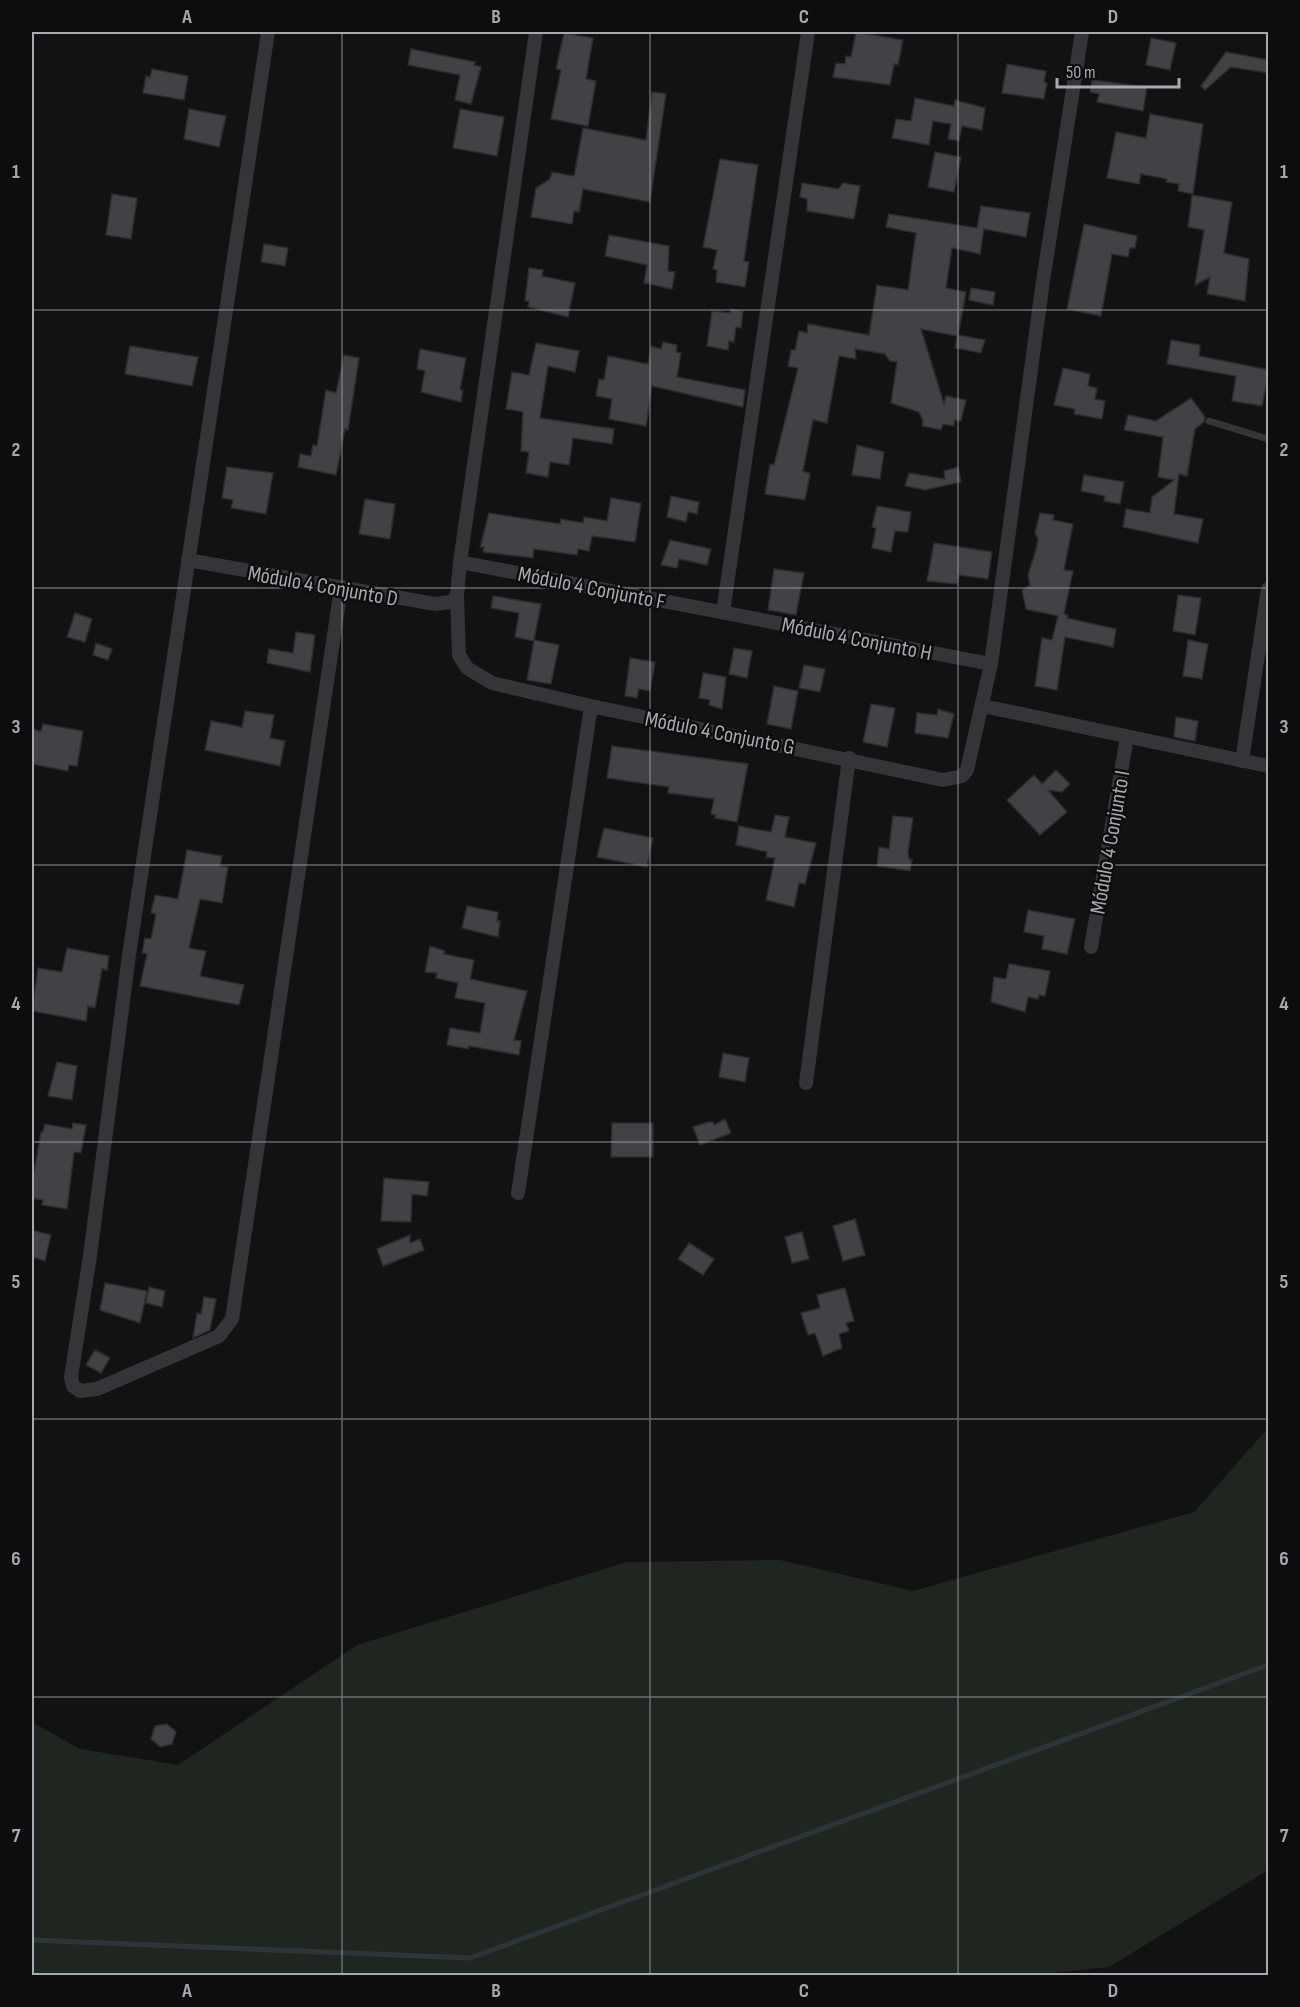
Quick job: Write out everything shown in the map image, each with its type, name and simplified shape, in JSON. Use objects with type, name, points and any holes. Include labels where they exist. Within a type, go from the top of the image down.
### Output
[{"type":"street","points":[[268,32],[129,955],[90,1256],[71,1377],[75,1389],[85,1393],[219,1336],[232,1318],[341,588]]},
{"type":"street","name":"Módulo 4 Conjunto G","points":[[536,32],[460,562],[457,596],[458,649],[467,668],[492,683],[591,706],[849,758]]},
{"type":"street","points":[[723,612],[808,32]]},
{"type":"street","points":[[807,1083],[849,758],[943,780],[962,776],[972,758],[991,664],[1043,281],[1082,32]]},
{"type":"street","name":"Módulo 4 Conjunto D","points":[[188,560],[435,604],[450,602],[457,596]]},
{"type":"street","name":"Módulo 4 Conjunto F","points":[[460,562],[723,612]]},
{"type":"street","points":[[1242,760],[1269,589]]},
{"type":"street","name":"Módulo 4 Conjunto H","points":[[723,612],[991,664]]},
{"type":"street","points":[[518,1193],[591,706]]},
{"type":"street","points":[[982,706],[1269,766]]},
{"type":"street","name":"Módulo 4 Conjunto I","points":[[1091,947],[1127,736]]},
{"type":"lane","points":[[1209,421],[1269,439]]},
{"type":"shaded area","points":[[1268,1428],[1268,1870],[1109,1967],[1023,1976],[32,1975],[32,1722],[80,1749],[178,1765],[357,1645],[627,1562],[780,1560],[913,1591],[1194,1512]]},
{"type":"building","points":[[856,32],[903,40],[898,65],[894,64],[890,85],[833,77],[836,63],[845,64],[846,56],[851,57]]},
{"type":"building","points":[[564,33],[593,38],[586,79],[596,81],[588,126],[551,119],[561,70],[556,69]]},
{"type":"building","points":[[1151,38],[1176,43],[1170,70],[1146,65]]},
{"type":"building","points":[[411,49],[475,62],[474,65],[481,67],[471,104],[455,100],[460,75],[408,65]]},
{"type":"building","points":[[1226,52],[1269,60],[1269,73],[1231,67],[1205,90],[1201,86]]},
{"type":"building","points":[[1007,64],[1046,71],[1044,82],[1047,83],[1044,99],[1002,93]]},
{"type":"building","points":[[152,69],[188,76],[184,100],[143,93],[146,76],[150,77]]},
{"type":"building","points":[[1092,80],[1147,87],[1143,111],[1097,102],[1099,94],[1090,92]]},
{"type":"building","points":[[652,92],[666,94],[650,202],[583,189],[579,212],[574,211],[572,224],[531,217],[536,188],[550,179],[552,172],[574,176],[583,128],[646,140]]},
{"type":"building","points":[[915,98],[954,106],[955,100],[985,108],[982,130],[962,126],[959,141],[948,139],[951,124],[933,121],[929,145],[892,138],[896,119],[911,121]]},
{"type":"building","points":[[189,109],[226,116],[219,147],[184,139]]},
{"type":"building","points":[[460,109],[504,117],[497,156],[453,148]]},
{"type":"building","points":[[1150,114],[1203,124],[1193,194],[1178,191],[1179,184],[1166,182],[1167,179],[1141,174],[1139,184],[1107,178],[1116,132],[1146,138]]},
{"type":"building","points":[[935,152],[961,157],[954,192],[928,187]]},
{"type":"building","points":[[720,159],[758,165],[744,261],[749,262],[745,287],[716,282],[717,270],[713,269],[717,250],[703,247]]},
{"type":"building","points":[[802,183],[838,189],[843,183],[860,186],[854,219],[807,211],[807,199],[800,197]]},
{"type":"building","points":[[112,194],[137,198],[131,239],[106,235]]},
{"type":"building","points":[[1192,195],[1232,202],[1224,253],[1249,259],[1245,301],[1207,294],[1210,277],[1195,285],[1204,230],[1188,227]]},
{"type":"building","points":[[981,206],[1030,213],[1026,237],[984,229],[980,254],[952,248],[946,288],[966,292],[958,335],[985,340],[981,353],[955,348],[957,336],[921,329],[944,404],[946,396],[966,400],[961,421],[955,420],[954,426],[943,424],[941,430],[922,426],[923,421],[919,412],[891,403],[897,362],[890,361],[885,354],[855,349],[856,359],[839,356],[827,423],[813,420],[803,471],[810,474],[805,500],[765,494],[770,464],[774,465],[798,368],[788,366],[791,350],[795,350],[799,331],[807,333],[808,324],[869,335],[877,285],[908,290],[916,233],[886,227],[889,214],[977,228]]},
{"type":"building","points":[[1084,224],[1137,236],[1135,248],[1130,248],[1128,257],[1112,254],[1101,316],[1067,309]]},
{"type":"building","points":[[609,235],[669,246],[668,271],[675,272],[672,289],[644,283],[647,265],[605,256]]},
{"type":"building","points":[[264,244],[288,248],[285,266],[261,262]]},
{"type":"building","points":[[529,268],[543,270],[542,276],[575,283],[568,317],[528,307],[529,301],[525,301]]},
{"type":"building","points":[[971,288],[995,292],[993,305],[969,300]]},
{"type":"building","points":[[731,309],[743,311],[741,328],[736,327],[734,342],[729,341],[728,350],[707,346],[712,311],[730,313]]},
{"type":"building","points":[[1171,340],[1200,345],[1199,356],[1269,370],[1262,406],[1232,401],[1236,376],[1167,364]]},
{"type":"building","points":[[663,342],[677,345],[676,352],[681,353],[677,377],[745,390],[743,407],[652,386],[646,426],[609,419],[612,399],[596,396],[599,379],[604,380],[608,356],[648,364],[651,346],[661,349]]},
{"type":"building","points":[[536,343],[579,351],[575,372],[548,366],[540,418],[614,429],[612,444],[573,438],[569,465],[550,462],[548,477],[526,473],[529,452],[521,451],[523,412],[506,409],[512,372],[529,375]]},
{"type":"building","points":[[130,346],[198,357],[192,386],[125,374]]},
{"type":"building","points":[[420,349],[466,358],[460,390],[463,390],[461,402],[421,392],[425,371],[417,369]]},
{"type":"building","points":[[344,355],[359,358],[348,430],[345,429],[336,475],[298,467],[300,454],[311,456],[313,445],[317,446],[326,390],[336,393]]},
{"type":"building","points":[[1063,368],[1090,374],[1088,386],[1097,388],[1095,399],[1105,401],[1102,419],[1074,414],[1075,409],[1054,405]]},
{"type":"building","points":[[1191,398],[1205,417],[1204,422],[1195,429],[1187,476],[1179,474],[1174,514],[1203,519],[1198,543],[1123,527],[1126,509],[1150,513],[1152,497],[1174,480],[1158,477],[1163,437],[1124,430],[1128,415],[1156,421]]},
{"type":"building","points":[[857,445],[884,452],[880,479],[852,475]]},
{"type":"building","points":[[227,467],[273,473],[266,514],[231,508],[233,500],[222,498]]},
{"type":"building","points":[[958,467],[961,482],[925,490],[905,486],[909,473],[945,479],[944,471]]},
{"type":"building","points":[[1084,475],[1124,482],[1120,504],[1104,501],[1105,496],[1081,491]]},
{"type":"building","points":[[671,496],[699,502],[697,514],[688,512],[686,522],[667,517]]},
{"type":"building","points":[[611,498],[641,503],[635,542],[592,536],[589,551],[578,549],[577,555],[534,549],[533,558],[483,552],[484,547],[480,547],[489,513],[560,524],[561,519],[583,523],[584,517],[607,521]]},
{"type":"building","points":[[365,499],[395,504],[390,539],[359,534]]},
{"type":"building","points":[[877,506],[911,512],[908,532],[895,531],[891,552],[872,548],[876,528],[872,527]]},
{"type":"building","points":[[1040,513],[1054,515],[1053,520],[1073,524],[1064,570],[1073,571],[1064,614],[1068,615],[1067,618],[1116,629],[1113,647],[1065,637],[1057,690],[1035,686],[1042,638],[1052,640],[1058,616],[1026,609],[1022,590],[1030,585],[1028,575],[1037,546],[1038,539],[1035,533]]},
{"type":"building","points":[[670,540],[711,549],[707,565],[679,559],[677,568],[661,565]]},
{"type":"building","points":[[934,543],[992,552],[988,579],[959,575],[957,584],[927,581]]},
{"type":"building","points":[[774,569],[804,573],[796,615],[768,610]]},
{"type":"building","points":[[1178,595],[1201,598],[1195,635],[1173,631]]},
{"type":"building","points":[[493,596],[541,604],[534,640],[559,645],[551,684],[527,680],[534,641],[515,637],[519,613],[491,608]]},
{"type":"building","points":[[75,613],[92,619],[85,642],[67,637]]},
{"type":"building","points":[[296,632],[315,635],[310,672],[267,663],[269,649],[293,653]]},
{"type":"building","points":[[1188,640],[1208,644],[1202,679],[1183,676]]},
{"type":"building","points":[[96,643],[112,649],[108,660],[93,655]]},
{"type":"building","points":[[734,648],[752,651],[747,678],[729,674]]},
{"type":"building","points":[[630,658],[655,662],[650,691],[639,689],[637,698],[625,696]]},
{"type":"building","points":[[804,665],[825,669],[820,692],[799,688]]},
{"type":"building","points":[[703,673],[726,677],[722,709],[709,705],[710,700],[699,698]]},
{"type":"building","points":[[774,686],[798,691],[791,729],[767,724]]},
{"type":"building","points":[[871,704],[895,708],[887,747],[863,742]]},
{"type":"building","points":[[938,709],[954,714],[948,738],[915,733],[917,713],[937,715]]},
{"type":"building","points":[[245,711],[274,715],[270,738],[285,741],[280,766],[205,750],[211,721],[242,727]]},
{"type":"building","points":[[1176,717],[1198,721],[1195,741],[1174,737]]},
{"type":"building","points":[[43,724],[83,731],[77,766],[69,765],[68,771],[32,764],[32,729],[41,731]]},
{"type":"building","points":[[612,746],[748,764],[737,822],[715,818],[716,815],[711,814],[714,799],[668,793],[669,787],[607,778]]},
{"type":"building","points":[[1056,770],[1070,784],[1062,792],[1048,790],[1067,812],[1040,835],[1007,800],[1034,775],[1042,784]]},
{"type":"building","points":[[775,815],[789,817],[785,837],[816,843],[805,884],[799,883],[794,907],[766,900],[775,858],[766,857],[767,852],[736,845],[739,826],[771,832]]},
{"type":"building","points":[[893,816],[913,818],[908,852],[909,859],[912,859],[910,871],[877,866],[879,847],[889,849]]},
{"type":"building","points":[[604,828],[653,838],[647,867],[597,857]]},
{"type":"building","points":[[187,850],[222,856],[220,866],[228,867],[222,903],[200,899],[189,948],[206,951],[200,976],[244,985],[239,1005],[140,986],[147,954],[142,953],[145,938],[151,939],[156,914],[151,913],[155,895],[178,899]]},
{"type":"building","points":[[467,906],[498,912],[497,921],[500,921],[498,937],[462,928]]},
{"type":"building","points":[[1028,910],[1075,919],[1067,954],[1042,949],[1044,936],[1024,932]]},
{"type":"building","points":[[430,946],[445,951],[444,954],[474,960],[470,979],[527,991],[514,1040],[521,1041],[519,1055],[469,1046],[468,1049],[447,1045],[450,1028],[480,1033],[485,1003],[455,998],[458,983],[436,978],[437,973],[425,972]]},
{"type":"building","points":[[67,948],[109,956],[107,970],[102,969],[95,1008],[88,1006],[86,1021],[32,1011],[38,968],[62,972]]},
{"type":"building","points":[[1009,964],[1050,971],[1045,996],[1039,995],[1038,999],[1028,997],[1025,1012],[991,1002],[994,977],[1006,979]]},
{"type":"building","points":[[723,1053],[749,1058],[745,1082],[719,1077]]},
{"type":"building","points":[[57,1062],[77,1066],[72,1100],[48,1096]]},
{"type":"building","points":[[725,1119],[731,1133],[700,1145],[693,1127],[708,1122],[713,1122],[714,1125]]},
{"type":"building","points":[[73,1123],[86,1125],[81,1153],[74,1152],[67,1209],[42,1205],[43,1200],[32,1198],[32,1172],[34,1172],[41,1132],[45,1124],[72,1129]]},
{"type":"building","points":[[612,1123],[653,1123],[653,1157],[611,1157]]},
{"type":"building","points":[[384,1178],[429,1182],[427,1196],[412,1194],[411,1222],[381,1221]]},
{"type":"building","points":[[855,1219],[865,1255],[843,1261],[833,1226]]},
{"type":"building","points":[[32,1230],[51,1235],[45,1261],[32,1257]]},
{"type":"building","points":[[802,1232],[809,1259],[792,1263],[785,1237]]},
{"type":"building","points":[[410,1235],[410,1243],[420,1239],[424,1250],[383,1266],[377,1249]]},
{"type":"building","points":[[689,1243],[714,1259],[703,1275],[678,1259]]},
{"type":"building","points":[[105,1283],[147,1291],[140,1323],[100,1310]]},
{"type":"building","points":[[149,1287],[165,1291],[162,1307],[146,1303]]},
{"type":"building","points":[[845,1288],[854,1321],[846,1323],[849,1331],[839,1334],[842,1348],[823,1356],[815,1333],[808,1335],[801,1313],[820,1308],[817,1295]]},
{"type":"building","points":[[204,1297],[216,1299],[210,1330],[193,1338],[197,1313],[201,1314]]},
{"type":"building","points":[[95,1350],[110,1358],[101,1373],[86,1365]]},
{"type":"building","points":[[167,1724],[176,1732],[172,1744],[160,1747],[151,1739],[155,1726]]},
{"type":"waterway","points":[[32,1940],[470,1958],[1268,1665]]}]
